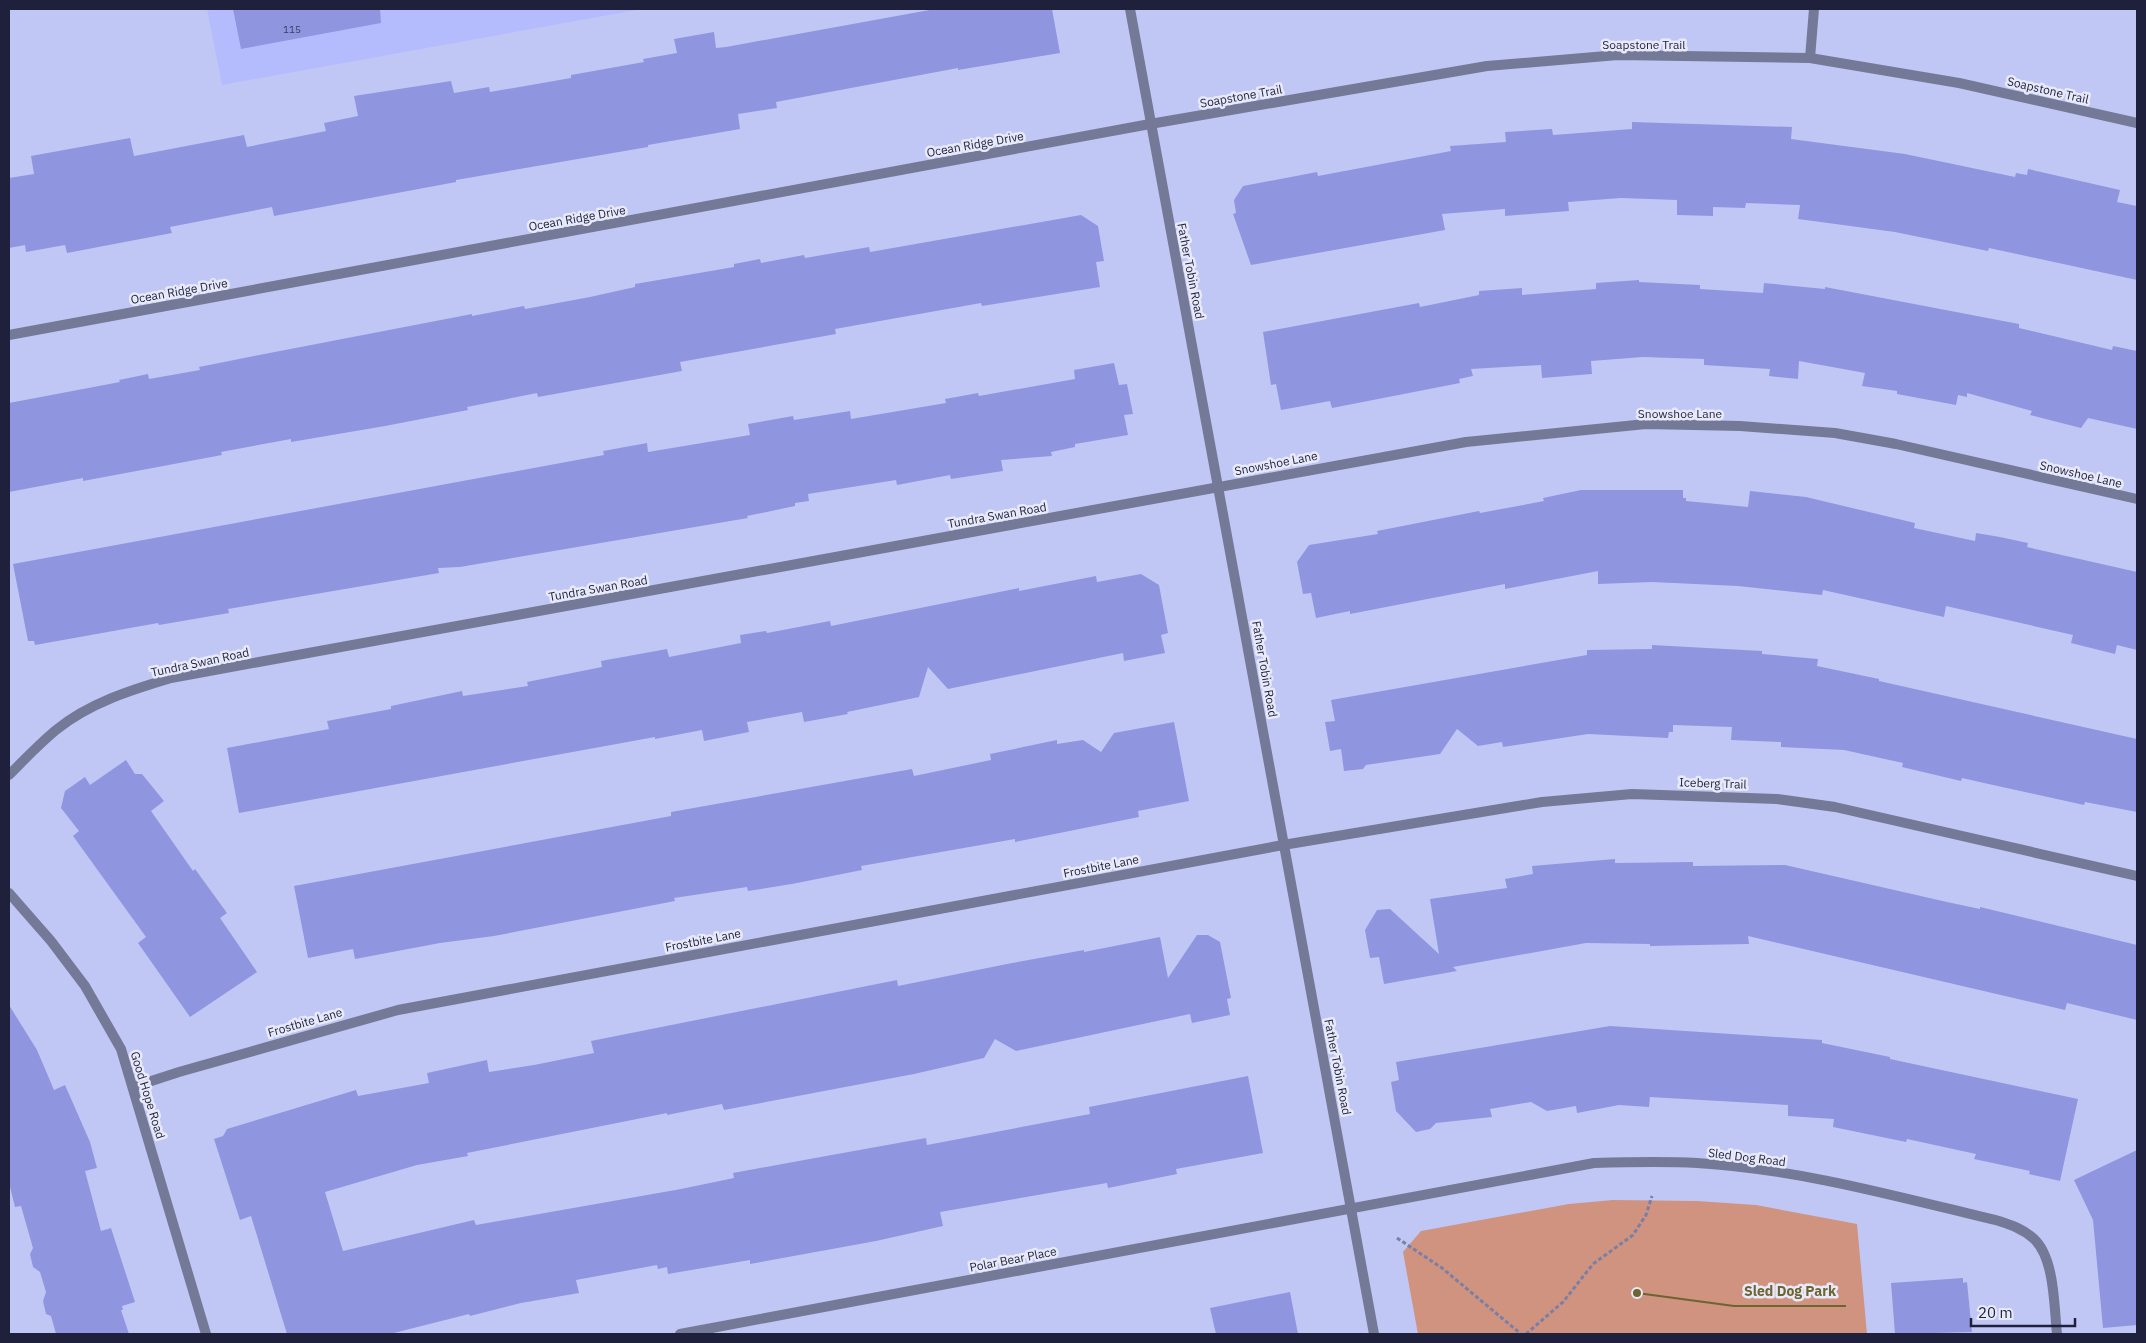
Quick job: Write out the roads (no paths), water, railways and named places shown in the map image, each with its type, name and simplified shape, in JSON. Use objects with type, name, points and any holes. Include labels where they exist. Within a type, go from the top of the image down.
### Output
[{"type":"street","name":"Father Tobin Road","points":[[1130,9],[1374,1334]]},
{"type":"street","points":[[1810,58],[1814,9]]},
{"type":"street","name":"Soapstone Trail","points":[[1150,124],[1487,66],[1618,55],[1810,58],[1959,83],[2137,123]]},
{"type":"street","name":"Ocean Ridge Drive","points":[[9,336],[1150,124]]},
{"type":"street","name":"Snowshoe Lane","points":[[1219,487],[1466,442],[1559,431],[1655,424],[1740,426],[1835,433],[1896,444],[2137,499]]},
{"type":"street","name":"Tundra Swan Road","points":[[9,775],[57,730],[90,708],[128,691],[171,678],[1219,487]]},
{"type":"street","name":"Iceberg Trail","points":[[1283,845],[1542,802],[1632,794],[1682,794],[1777,799],[1834,808],[2137,876]]},
{"type":"street","name":"Frostbite Lane","points":[[133,1088],[179,1072],[398,1010],[1283,845]]},
{"type":"street","name":"Good Hope Road","points":[[9,892],[51,941],[85,986],[121,1049],[206,1334]]},
{"type":"street","name":"Sled Dog Road","points":[[1351,1208],[1594,1163],[1697,1163],[1779,1173],[1844,1184],[1999,1221],[2018,1228],[2034,1239],[2047,1259],[2057,1334]]},
{"type":"street","name":"Polar Bear Place","points":[[680,1334],[1351,1208]]},
{"type":"place","name":"Sled Dog Park","points":[[1637,1293]]}]
